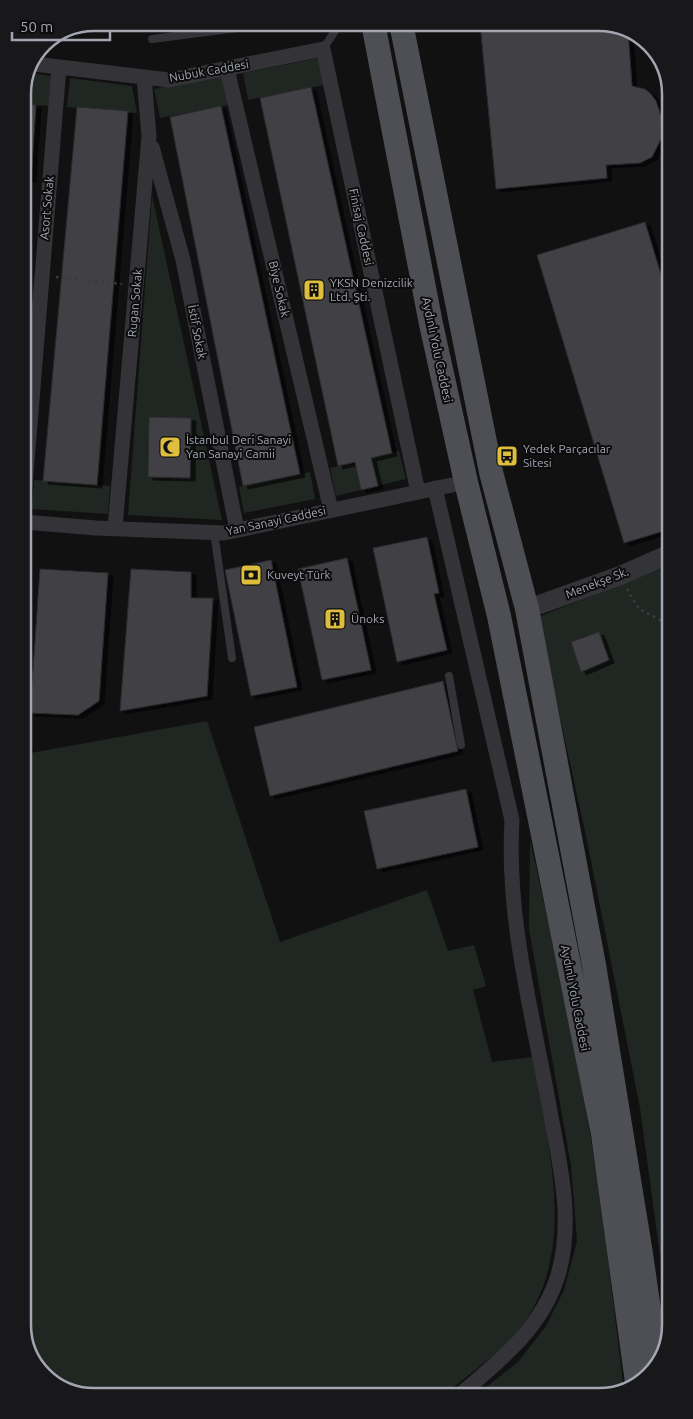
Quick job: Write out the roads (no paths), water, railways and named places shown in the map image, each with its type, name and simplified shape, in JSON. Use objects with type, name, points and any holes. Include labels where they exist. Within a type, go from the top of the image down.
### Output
[{"type":"main road","name":"Aydınlı Yolu Caddesi","points":[[375,31],[429,315],[466,482],[499,616],[603,1134],[636,1376]]},
{"type":"main road","name":"Aydınlı Yolu Caddesi","points":[[403,31],[491,472],[527,609],[594,965],[655,1352]]},
{"type":"main road","points":[[499,616],[527,609]]},
{"type":"street","name":"Nubuk Caddesi","points":[[39,65],[169,80],[323,50]]},
{"type":"street","name":"Finisaj Caddesi","points":[[323,50],[418,492]]},
{"type":"street","name":"Asort Sokak","points":[[31,412],[59,67]]},
{"type":"street","name":"Biye Sokak","points":[[228,69],[331,510]]},
{"type":"street","name":"Rugan Sokak","points":[[115,528],[149,136],[144,77]]},
{"type":"street","name":"İstif Sokak","points":[[149,136],[183,260],[237,530]]},
{"type":"street","name":"Yan Sanayi Caddesi","points":[[31,522],[214,532],[237,530],[466,482]]},
{"type":"street","points":[[435,488],[512,820],[510,860],[516,933],[565,1191],[564,1247],[558,1276],[543,1308],[528,1332],[505,1356],[468,1388]]},
{"type":"street","name":"Menekşe Sk.","points":[[527,609],[619,576],[662,557]]},
{"type":"street","points":[[650,1310],[661,1334]]},
{"type":"lane","points":[[152,39],[214,31]]},
{"type":"lane","points":[[323,50],[335,31]]},
{"type":"lane","points":[[214,532],[232,658]]},
{"type":"lane","points":[[449,676],[461,745]]},
{"type":"place","name":"YKSN Denizcilik Ltd. Şti.","points":[[314,290]]},
{"type":"place","name":"İstanbul Deri Sanayi Yan Sanayi Camii","points":[[170,447]]},
{"type":"place","name":"Yedek Parçacılar Sitesi","points":[[507,456]]},
{"type":"place","name":"Kuveyt Türk","points":[[251,575]]},
{"type":"place","name":"Ünoks","points":[[335,619]]}]
